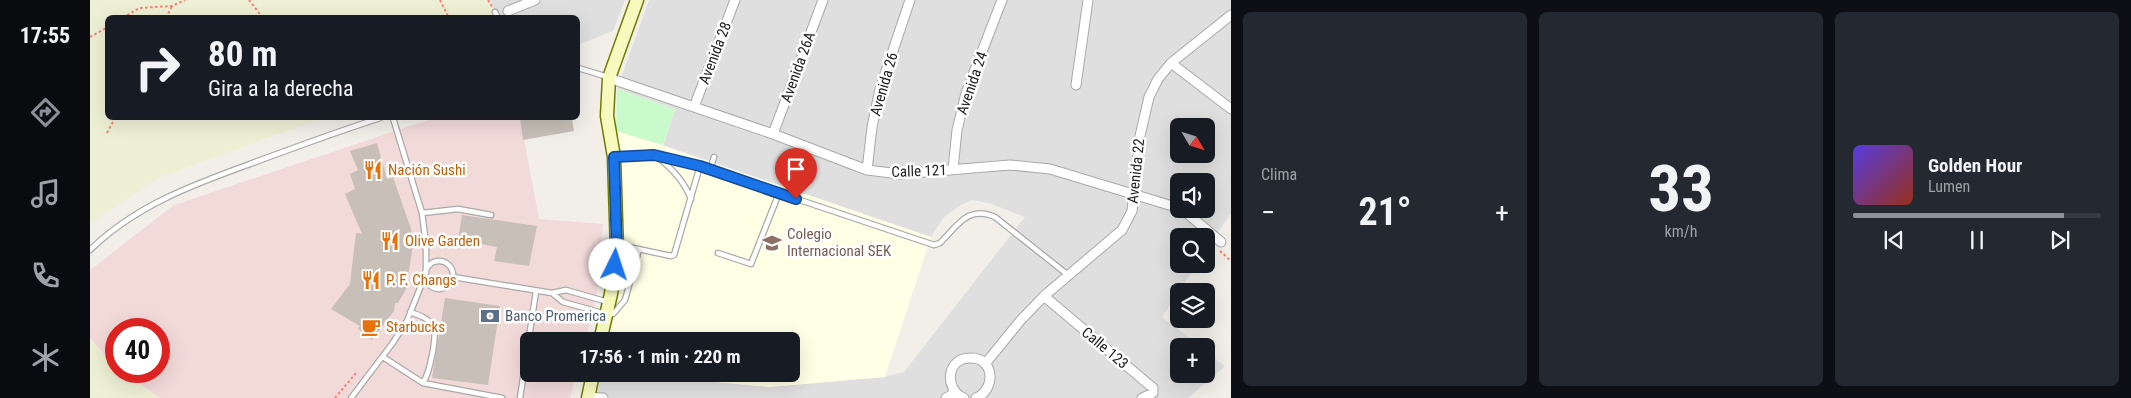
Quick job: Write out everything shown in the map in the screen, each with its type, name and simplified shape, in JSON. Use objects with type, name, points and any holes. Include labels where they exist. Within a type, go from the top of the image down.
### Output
[{"type":"street","points":[[508,11],[534,0]]},
{"type":"street","points":[[602,332],[608,308],[617,244],[614,157],[607,116],[609,78],[637,0]]},
{"type":"street","name":"Avenida 28","points":[[694,106],[735,0]]},
{"type":"street","name":"Avenida 26A","points":[[773,134],[823,0]]},
{"type":"street","name":"Avenida 26","points":[[867,170],[872,127],[880,89],[910,0]]},
{"type":"street","name":"Avenida 24","points":[[954,170],[957,130],[966,93],[1002,0]]},
{"type":"street","points":[[1076,85],[1088,0]]},
{"type":"street","name":"Avenida 22","points":[[985,364],[1020,321],[1044,296],[1122,230],[1132,211],[1140,136],[1149,97],[1158,79],[1171,63],[1231,15]]},
{"type":"street","points":[[1171,63],[1231,109]]},
{"type":"street","name":"Calle 121","points":[[609,78],[773,134],[867,170],[900,174],[1010,165],[1050,169],[1170,205]]},
{"type":"street","name":"Calle 121","points":[[1192,218],[1221,242]]},
{"type":"street","name":"Calle 123","points":[[1044,296],[1153,388],[1153,393],[1142,398]]},
{"type":"street","points":[[964,398],[955,393],[949,378],[951,370],[956,364],[963,359],[971,358],[985,364],[991,379],[989,387],[976,398]]},
{"type":"street","points":[[591,382],[588,397],[603,398]]},
{"type":"street","points":[[946,398],[955,393]]},
{"type":"lane","points":[[580,69],[609,78]]},
{"type":"lane","points":[[90,250],[143,209],[187,187],[374,120]]},
{"type":"lane","points":[[351,398],[407,321],[410,312],[426,273],[429,266],[441,261],[451,268],[453,277],[449,284],[437,288],[427,282],[426,273],[426,244],[422,213],[394,120]]},
{"type":"lane","points":[[614,157],[654,155],[700,166],[934,245],[940,243],[970,214],[986,213],[995,217],[1068,275]]},
{"type":"lane","points":[[654,155],[676,174],[686,186],[691,199]]},
{"type":"lane","points":[[710,170],[714,158]]},
{"type":"lane","points":[[617,244],[671,256],[674,255],[700,166]]},
{"type":"lane","points":[[718,253],[751,264],[779,194]]},
{"type":"lane","points":[[422,213],[458,209],[491,215]]},
{"type":"lane","points":[[453,277],[552,293],[566,290],[608,308],[614,314],[625,300],[639,249]]},
{"type":"lane","points":[[520,398],[536,291]]},
{"type":"lane","points":[[552,293],[563,302],[608,308]]},
{"type":"lane","points":[[410,312],[424,318],[432,325],[435,332],[428,376],[423,383]]},
{"type":"lane","points":[[382,357],[423,383],[502,398]]},
{"type":"path","points":[[128,15],[138,8],[172,6],[185,0]]},
{"type":"path","points":[[249,0],[261,15]]},
{"type":"path","points":[[440,0],[448,15]]},
{"type":"path","points":[[168,15],[172,6]]},
{"type":"path","points":[[90,38],[105,29]]},
{"type":"path","points":[[107,133],[114,120]]},
{"type":"path","points":[[1221,242],[1217,248],[1231,261]]},
{"type":"path","points":[[335,398],[356,373]]},
{"type":"shaded area","points":[[90,0],[489,0],[498,15],[105,15],[105,120],[317,120],[158,178],[90,223]]},
{"type":"shaded area","points":[[489,0],[625,0],[613,31],[580,44],[580,15],[498,15]]},
{"type":"shaded area","points":[[649,0],[1231,0],[1231,213],[1215,237],[1215,228],[1170,228],[1170,273],[1191,273],[1184,283],[1170,283],[1170,305],[1162,317],[1170,323],[1170,328],[1176,328],[1190,338],[1170,338],[1170,383],[1205,383],[1188,398],[597,398],[600,382],[716,382],[769,387],[885,377],[904,372],[1025,217],[989,203],[972,200],[944,217],[931,237],[663,145],[675,109],[617,89]]},
{"type":"shaded area","name":"Colegio Internacional SEK","points":[[617,89],[675,109],[663,146],[931,237],[885,377],[769,387],[716,382],[800,382],[800,332],[606,332],[616,250]]},
{"type":"shaded area","points":[[428,120],[520,120],[539,219],[603,224],[597,296],[587,332],[520,332],[520,382],[575,382],[570,398],[160,398],[138,383],[170,383],[170,318],[105,318],[105,355],[90,338],[90,270],[174,205]]},
{"type":"shaded area","points":[[90,338],[105,355],[105,383],[138,383],[160,398],[90,398]]},
{"type":"shaded area","points":[[1215,359],[1225,366],[1215,375]]},
{"type":"green space","points":[[617,89],[675,109],[663,145],[616,131]]},
{"type":"building","points":[[520,120],[572,120],[574,131],[523,140]]},
{"type":"building","points":[[377,143],[387,179],[393,177],[411,229],[413,245],[406,289],[398,303],[395,303],[394,311],[372,340],[358,329],[360,326],[331,309],[350,284],[356,233],[362,234],[345,194],[355,189],[350,174],[358,170],[350,151]]},
{"type":"building","points":[[462,215],[537,226],[529,266],[494,261],[497,247],[458,240]]},
{"type":"building","points":[[445,298],[500,306],[488,385],[432,378]]},
{"type":"place","name":"Nación Sushi","points":[[373,170]]},
{"type":"place","name":"Olive Garden","points":[[390,241]]},
{"type":"place","name":"Colegio Internacional SEK","points":[[772,243]]},
{"type":"place","name":"P. F. Changs","points":[[371,280]]},
{"type":"place","name":"Banco Promerica","points":[[490,316]]},
{"type":"place","name":"Starbucks","points":[[371,327]]},
{"type":"route","points":[[615,265],[617,251],[614,157],[654,155],[700,166],[796,199]]}]
